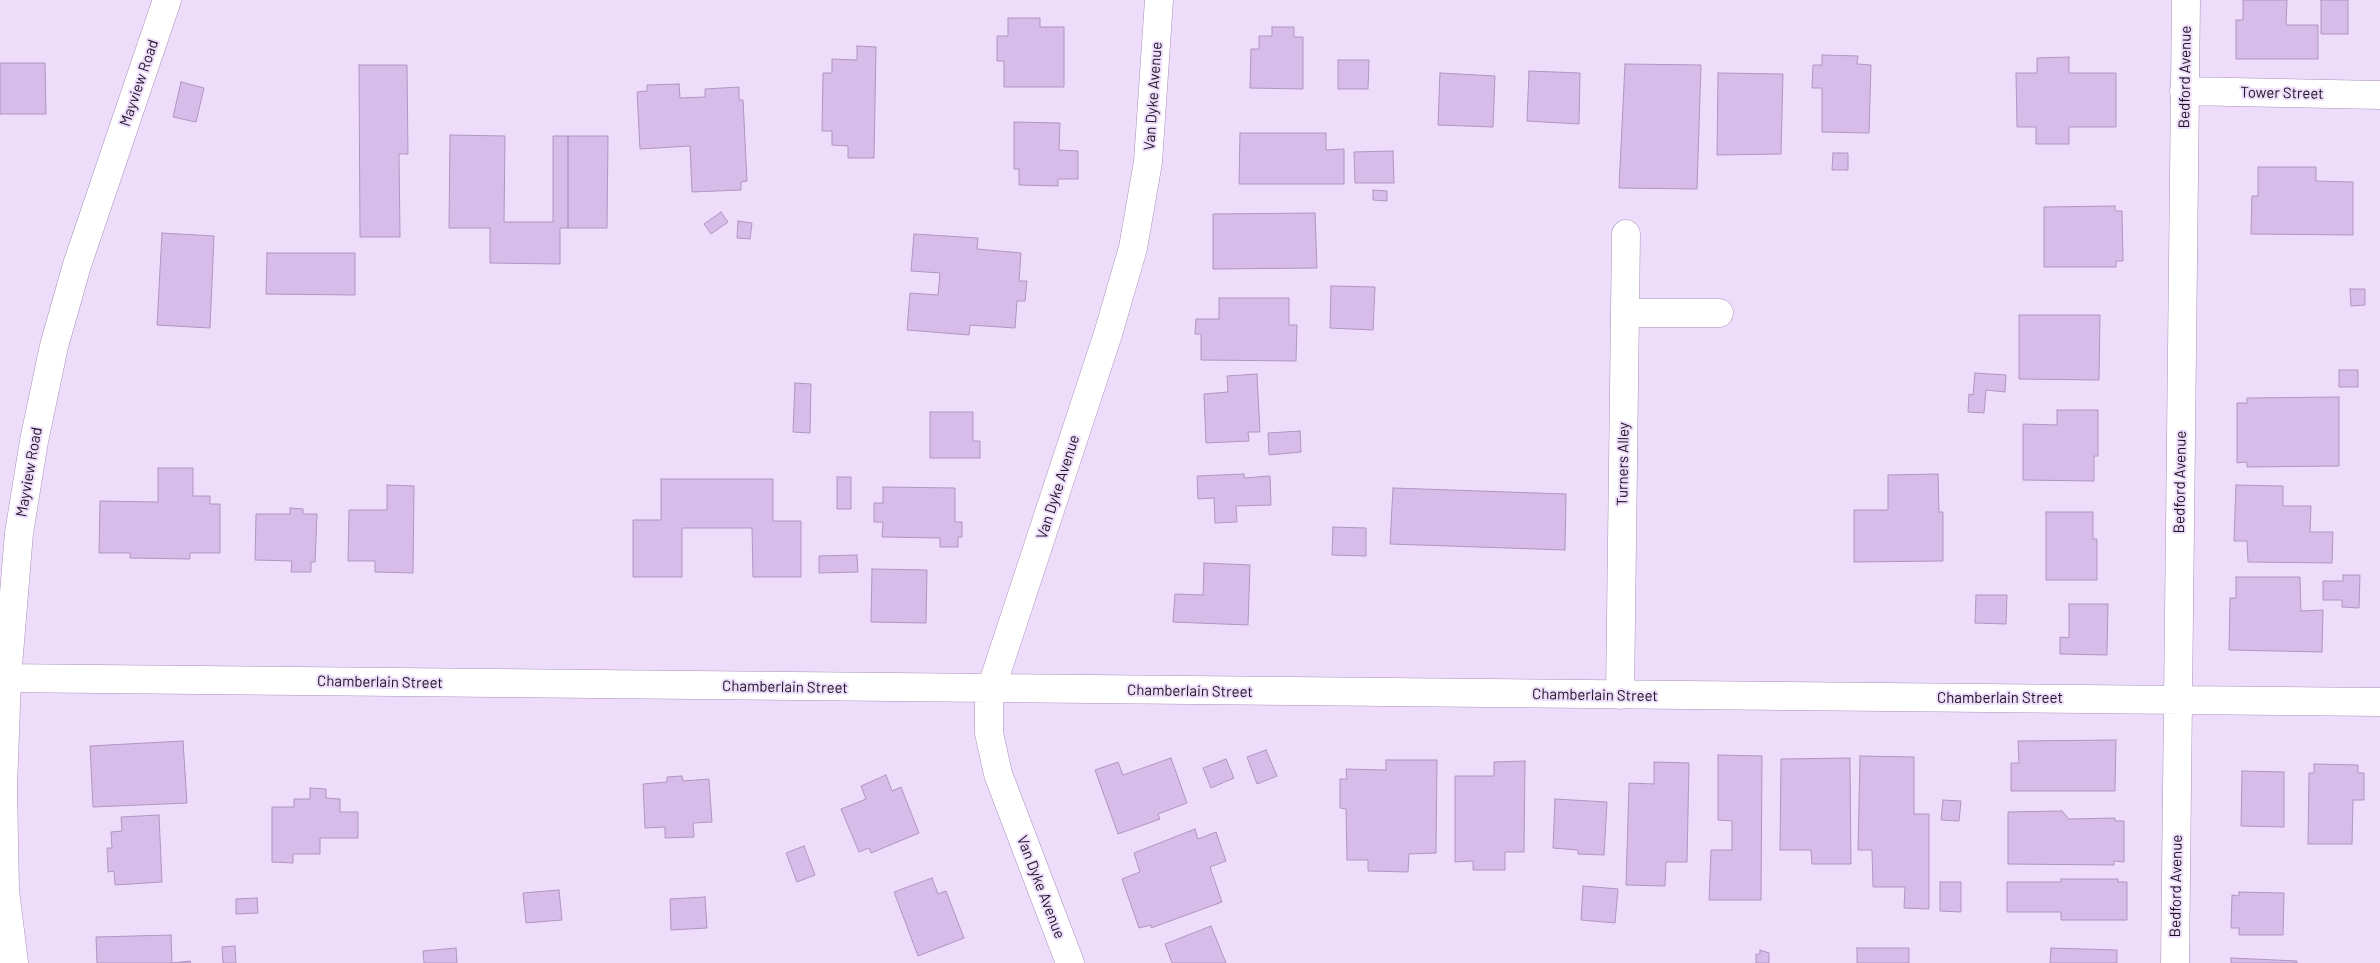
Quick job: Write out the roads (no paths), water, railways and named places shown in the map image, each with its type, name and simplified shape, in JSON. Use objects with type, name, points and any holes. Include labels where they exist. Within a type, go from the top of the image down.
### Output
[{"type":"street","name":"Mayview Road","points":[[14,963],[5,871],[3,787],[4,678],[19,533],[34,441],[54,346],[77,265],[167,0]]},
{"type":"street","name":"Van Dyke Avenue","points":[[1070,963],[994,759],[988,721],[992,689],[1108,334],[1133,248],[1148,162],[1159,0]]},
{"type":"street","name":"Bedford Avenue","points":[[2175,963],[2186,0]]},
{"type":"street","name":"Tower Street","points":[[2184,91],[2380,95]]},
{"type":"street","name":"Turners Alley","points":[[1620,695],[1626,234]]},
{"type":"street","points":[[1626,313],[1719,313]]},
{"type":"street","name":"Chamberlain Street","points":[[4,678],[2380,702]]}]
